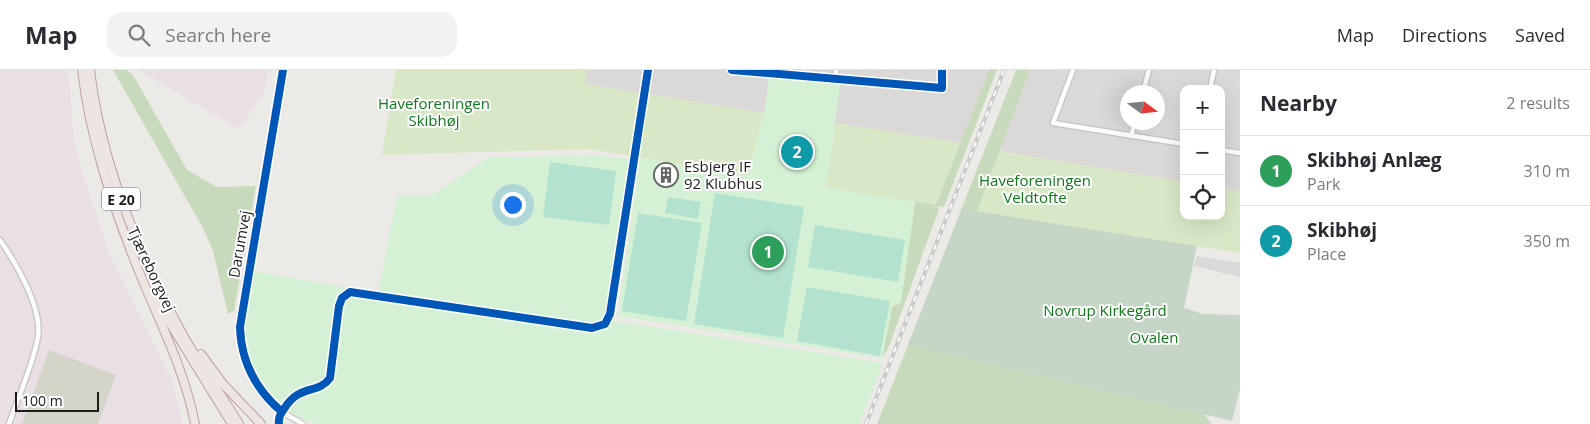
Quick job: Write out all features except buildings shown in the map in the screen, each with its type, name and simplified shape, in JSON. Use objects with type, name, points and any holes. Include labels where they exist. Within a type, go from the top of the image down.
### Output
[{"type":"highway","name":"Tjæreborgvej","points":[[82,70],[95,145],[112,204],[177,362],[195,424]]},
{"type":"highway","name":"Tjæreborgvej","points":[[90,70],[101,128],[120,198],[140,249],[184,337],[239,424]]},
{"type":"highway","name":"Tjæreborgvej","points":[[136,265],[179,340],[232,424]]},
{"type":"highway","name":"E 20","points":[[176,320],[223,384],[261,424]]},
{"type":"street","name":"Darumvej","points":[[282,412],[266,398],[252,376],[242,350],[240,326],[283,70]]},
{"type":"street","points":[[732,70],[942,88],[942,70]]},
{"type":"street","points":[[836,70],[836,79]]},
{"type":"street","points":[[1073,70],[1053,122],[1180,143]]},
{"type":"street","points":[[1145,85],[1149,70]]},
{"type":"street","points":[[1211,85],[1214,70]]},
{"type":"street","points":[[1131,136],[1133,130]]},
{"type":"street","points":[[1225,151],[1240,153]]},
{"type":"street","points":[[0,240],[25,283],[38,326],[37,342],[9,424]]},
{"type":"street","points":[[282,412],[303,424]]},
{"type":"shaded area","points":[[0,70],[68,70],[74,140],[83,174],[109,252],[172,382],[182,424],[0,424]]},
{"type":"shaded area","points":[[139,70],[268,70],[265,91],[239,129]]},
{"type":"shaded area","points":[[587,70],[989,70],[961,143],[835,123],[839,85],[770,78],[764,113],[585,84]]},
{"type":"shaded area","points":[[1030,70],[1240,70],[1240,191],[1225,189],[1225,85],[1180,85],[1180,181],[998,151]]},
{"type":"shaded area","points":[[1197,256],[1240,263],[1240,277],[1194,266]]},
{"type":"shaded area","points":[[49,350],[116,375],[98,424],[22,424]]},
{"type":"green space","points":[[113,70],[126,70],[133,75],[187,170],[217,187],[256,186],[234,311],[228,314],[213,251],[203,228]]},
{"type":"green space","name":"Haveforeningen Skibhøj","points":[[396,70],[587,70],[585,84],[764,113],[748,176],[590,149],[382,155]]},
{"type":"green space","points":[[989,70],[997,70],[944,207],[937,206],[939,209],[888,349],[882,358],[892,307],[901,302],[915,202],[936,205]]},
{"type":"green space","points":[[1016,70],[1030,70],[977,211],[1056,224],[935,351],[1204,414],[1212,424],[877,424]]},
{"type":"green space","points":[[769,78],[840,85],[826,188],[915,202],[901,302],[892,307],[882,358],[618,316],[640,158],[748,176],[764,113]]},
{"type":"green space","points":[[835,123],[961,143],[936,206],[826,189]]},
{"type":"green space","name":"Haveforeningen Veldtofte","points":[[998,151],[1180,181],[1180,220],[1225,220],[1225,189],[1240,191],[1240,253],[977,211]]},
{"type":"green space","points":[[592,155],[638,160],[614,321],[883,363],[859,424],[318,424],[289,411],[266,390],[257,377],[250,362],[244,331],[253,271],[378,293],[397,195],[432,195],[488,158]]},
{"type":"green space","points":[[550,162],[616,171],[609,225],[543,217]]},
{"type":"green space","points":[[715,193],[804,207],[783,338],[694,324]]},
{"type":"green space","points":[[668,197],[701,202],[698,219],[665,213]]},
{"type":"green space","name":"Novrup Kirkegård","points":[[962,209],[1197,246],[1184,308],[1203,314],[1240,315],[1240,389],[1232,421],[908,345]]},
{"type":"green space","points":[[638,213],[702,223],[686,321],[622,311]]},
{"type":"green space","points":[[815,225],[905,240],[898,282],[808,267]]},
{"type":"green space","points":[[807,287],[890,301],[880,356],[797,341]]},
{"type":"railway","points":[[866,424],[1004,70]]},
{"type":"cycle path","points":[[282,412],[264,394],[251,374],[243,352],[240,327],[283,70]]},
{"type":"cycle path","points":[[279,424],[280,414],[290,401],[302,392],[320,386],[330,378],[339,306],[342,298],[350,292],[592,328],[605,324],[610,314],[648,70]]},
{"type":"cycle path","points":[[732,70],[942,88],[942,70]]},
{"type":"place","name":"Skibhøj","points":[[797,152]]},
{"type":"place","name":"Esbjerg IF 92 Klubhus","points":[[666,175]]},
{"type":"place","name":"Skibhøj Anlæg","points":[[768,252]]},
{"type":"park label","name":"Ovalen","points":[[1154,337]]}]
